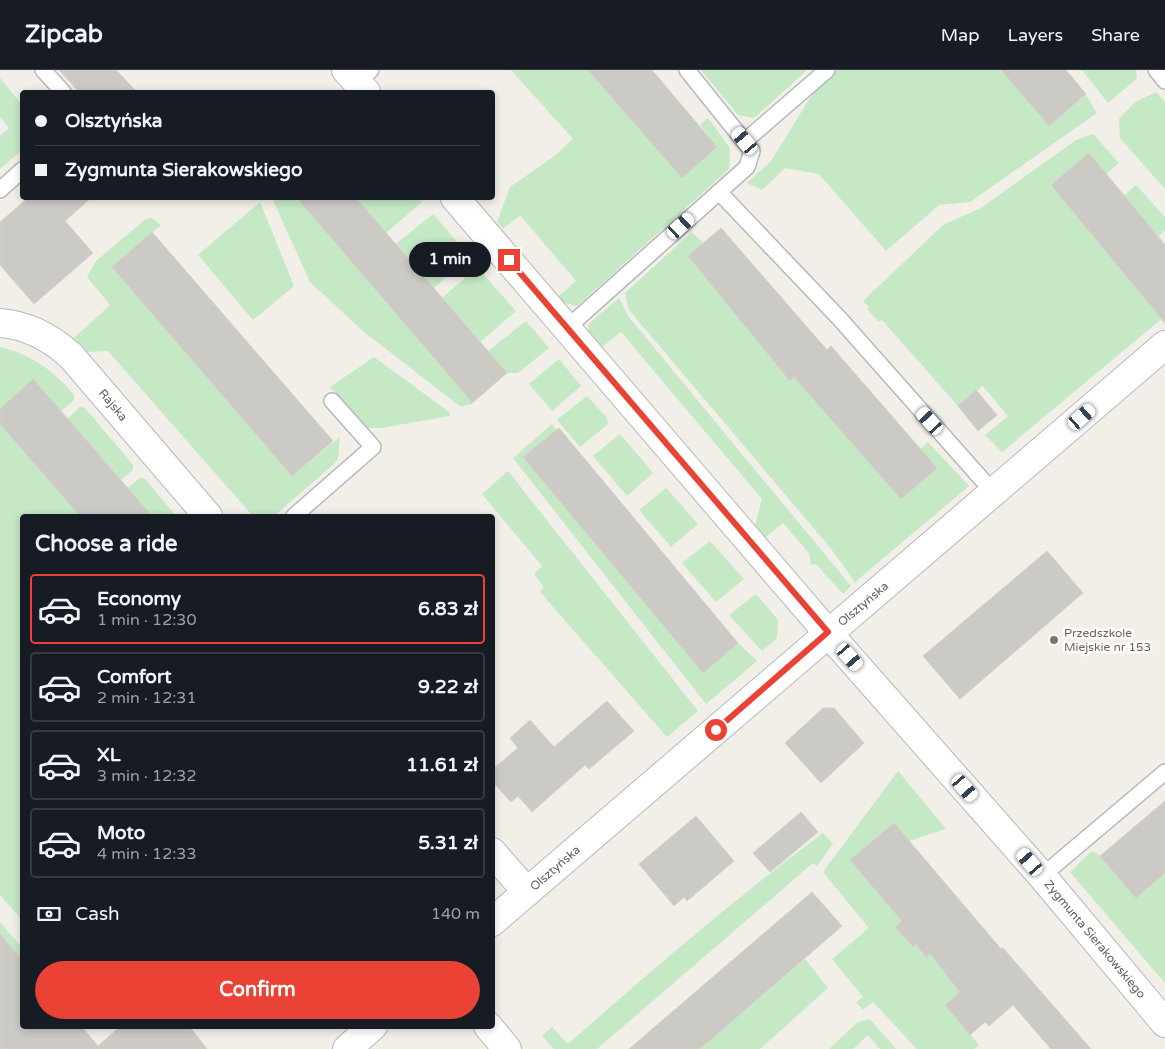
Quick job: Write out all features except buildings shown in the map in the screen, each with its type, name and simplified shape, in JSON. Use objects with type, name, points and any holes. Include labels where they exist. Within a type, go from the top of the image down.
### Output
[{"type":"street","name":"Zygmunta Sierakowskiego","points":[[457,200],[828,632],[1042,876],[1165,1023]]},
{"type":"street","name":"Rajska","points":[[0,322],[26,327],[38,332],[51,339],[71,356],[206,514]]},
{"type":"street","name":"Olsztyńska","points":[[495,919],[1165,345]]},
{"type":"street","points":[[495,855],[527,892]]},
{"type":"street","points":[[347,1049],[370,1029]]},
{"type":"street","points":[[491,1029],[508,1049]]},
{"type":"lane","points":[[43,70],[61,90]]},
{"type":"lane","points":[[567,328],[747,167],[752,151],[687,70]]},
{"type":"lane","points":[[745,141],[827,70]]},
{"type":"lane","points":[[1156,70],[1165,80]]},
{"type":"lane","points":[[0,190],[20,172]]},
{"type":"lane","points":[[720,192],[839,318],[994,493]]},
{"type":"lane","points":[[296,514],[373,447],[332,401]]},
{"type":"lane","points":[[1042,876],[1165,772]]},
{"type":"green space","points":[[511,70],[588,70],[682,178],[717,147],[700,125],[708,118],[730,148],[729,169],[577,306],[565,303],[558,297],[576,281],[520,215],[503,229],[497,222],[510,187],[553,157],[573,139]]},
{"type":"green space","points":[[701,70],[806,71],[754,118],[738,115]]},
{"type":"green space","points":[[837,70],[1001,70],[1049,126],[1086,95],[1097,113],[970,202],[939,205],[886,251],[819,174],[785,168],[762,190],[747,183],[771,161],[815,90]]},
{"type":"green space","points":[[1082,70],[1136,70],[1137,78],[1108,103]]},
{"type":"green space","points":[[0,78],[20,103],[20,152],[0,169],[0,136],[9,128],[0,117]]},
{"type":"green space","points":[[1156,92],[1165,102],[1165,189],[1120,138],[1119,119],[1135,102]]},
{"type":"green space","points":[[1093,134],[1119,163],[1106,174],[1051,185],[1155,311],[1165,316],[1002,452],[985,435],[1008,416],[983,386],[958,406],[882,320],[879,322],[867,309],[869,307],[863,301],[943,225],[981,208],[1076,140]]},
{"type":"green space","points":[[1136,185],[1165,217],[1165,230],[1158,237],[1124,196]]},
{"type":"green space","points":[[273,200],[299,200],[473,403],[461,407],[364,332],[310,282]]},
{"type":"green space","points":[[358,200],[420,200],[422,202],[386,233]]},
{"type":"green space","points":[[260,202],[294,286],[253,320],[198,255]]},
{"type":"green space","points":[[433,214],[469,256],[434,288],[396,244]]},
{"type":"green space","points":[[152,218],[161,225],[112,267],[292,476],[340,437],[338,458],[334,464],[276,514],[251,514],[108,351],[86,352],[74,338],[110,305],[87,277],[96,261],[146,219]]},
{"type":"green space","points":[[692,232],[703,243],[689,256],[790,380],[794,377],[901,499],[936,468],[921,449],[928,442],[969,486],[855,582],[832,550],[629,310],[625,293]]},
{"type":"green space","points":[[477,267],[516,311],[480,342],[442,298]]},
{"type":"green space","points":[[619,298],[628,316],[851,586],[843,594],[816,564],[811,565],[809,553],[783,523],[765,538],[755,525],[762,499],[621,332],[602,347],[589,333],[588,326],[592,321]]},
{"type":"green space","points":[[526,321],[549,348],[518,373],[507,373],[488,351]]},
{"type":"green space","points":[[0,347],[22,354],[50,371],[74,395],[74,400],[61,411],[0,409]]},
{"type":"green space","points":[[374,357],[449,412],[450,416],[381,428],[364,428],[330,387]]},
{"type":"green space","points":[[559,359],[581,386],[552,411],[529,384]]},
{"type":"green space","points":[[587,396],[606,417],[608,424],[580,447],[557,420]]},
{"type":"green space","points":[[80,407],[85,408],[133,465],[133,470],[121,480],[67,419]]},
{"type":"green space","points":[[0,424],[78,514],[20,514],[20,918],[0,895]]},
{"type":"green space","points":[[552,424],[557,430],[524,457],[703,673],[738,643],[757,661],[706,704],[513,458]]},
{"type":"green space","points":[[620,434],[653,473],[627,496],[593,456]]},
{"type":"green space","points":[[508,471],[698,711],[667,737],[540,592],[544,587],[534,574],[542,566],[482,494]]},
{"type":"green space","points":[[140,478],[144,478],[174,514],[150,514],[128,488]]},
{"type":"green space","points":[[666,488],[698,524],[671,547],[639,510]]},
{"type":"green space","points":[[710,541],[744,579],[716,602],[682,563]]},
{"type":"green space","points":[[756,594],[778,620],[777,638],[762,651],[729,615]]},
{"type":"green space","points":[[898,771],[946,829],[909,841],[894,823],[850,860],[902,921],[895,927],[912,947],[916,944],[926,956],[930,954],[960,992],[945,1005],[979,1045],[974,1049],[917,1049],[873,1002],[863,1010],[856,1002],[863,997],[832,959],[869,928],[823,872]]},
{"type":"green space","points":[[823,833],[833,844],[817,866],[813,863],[597,1049],[554,1049],[542,1036],[552,1027],[568,1044],[725,910]]},
{"type":"green space","points":[[1092,851],[1100,856],[1136,898],[1165,873],[1165,983],[1070,872]]},
{"type":"green space","points":[[0,922],[20,946],[20,958],[0,934]]},
{"type":"green space","points":[[805,959],[828,988],[760,1049],[700,1049]]},
{"type":"green space","points":[[870,1019],[896,1049],[880,1049],[868,1035],[853,1049],[829,1049],[858,1022]]},
{"type":"place","name":"Przedszkole Miejskie nr 153","points":[[1054,640]]},
{"type":"route","points":[[509,260],[828,632],[716,730]]}]
